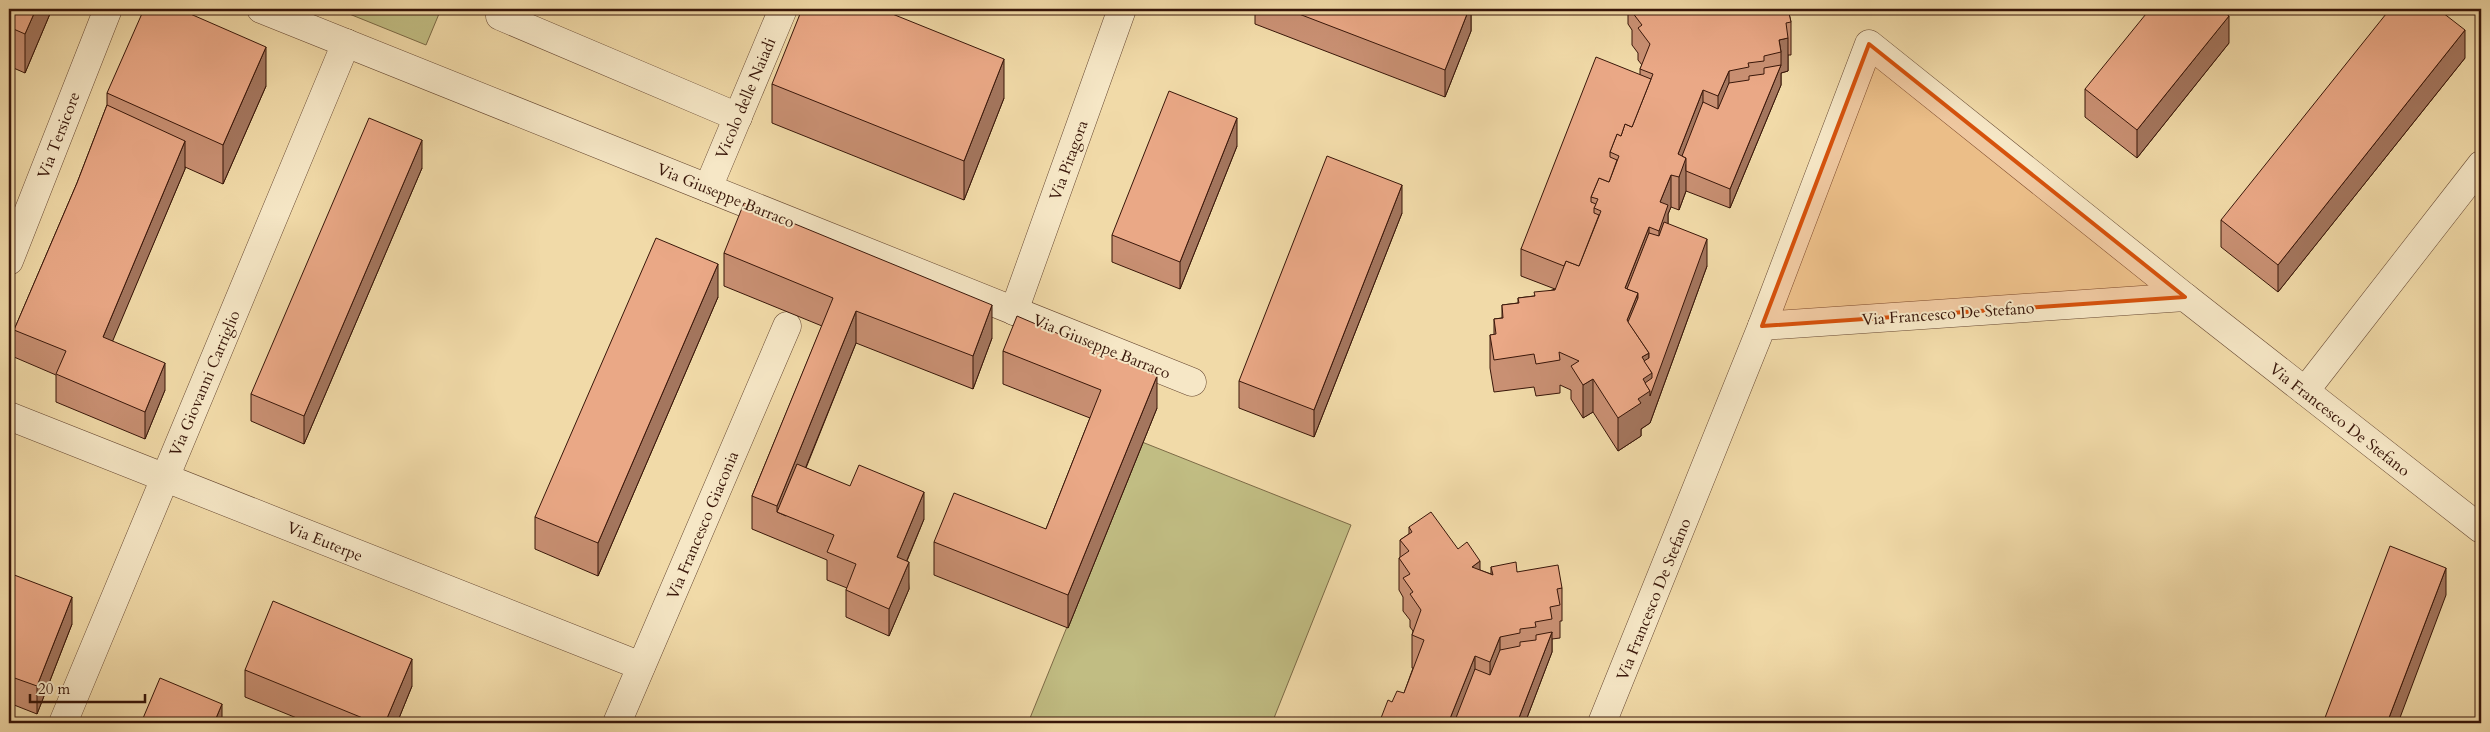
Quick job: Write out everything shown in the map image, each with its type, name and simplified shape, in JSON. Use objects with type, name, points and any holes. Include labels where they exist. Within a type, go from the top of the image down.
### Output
[{"type":"street","name":"Via Tersicore","points":[[9,261],[108,9]]},
{"type":"street","name":"Via Giuseppe Barraco","points":[[261,9],[1192,382]]},
{"type":"street","points":[[503,9],[500,16],[738,117]]},
{"type":"street","name":"Vicolo delle Naiadi","points":[[708,188],[783,9]]},
{"type":"street","name":"Via Pitagora","points":[[1014,311],[1122,9]]},
{"type":"street","name":"Via Giovanni Carriglio","points":[[63,723],[346,43]]},
{"type":"street","points":[[1762,326],[1869,44],[2184,297]]},
{"type":"street","points":[[2305,391],[2481,165]]},
{"type":"street","name":"Via Francesco De Stefano","points":[[1602,723],[1762,326],[2184,297],[2481,529]]},
{"type":"street","name":"Via Francesco Giaconia","points":[[616,723],[787,326]]},
{"type":"street","name":"Via Euterpe","points":[[9,416],[641,666]]},
{"type":"highlighted area","points":[[1869,44],[2185,297],[1762,326]]},
{"type":"shaded area","points":[[337,9],[441,9],[426,45]]},
{"type":"shaded area","points":[[1142,442],[1351,525],[1272,723],[1028,723]]},
{"type":"building","points":[[9,9],[36,9],[25,34],[9,27]]},
{"type":"building","points":[[144,9],[179,9],[266,47],[223,145],[107,93]]},
{"type":"building","points":[[802,9],[880,9],[1004,59],[964,161],[772,84]]},
{"type":"building","points":[[1286,9],[1469,9],[1445,70]]},
{"type":"building","points":[[1636,9],[1788,9],[1791,22],[1786,23],[1788,38],[1779,40],[1781,52],[1764,56],[1764,61],[1748,63],[1749,67],[1729,71],[1718,96],[1703,90],[1678,154],[1686,158],[1679,177],[1671,175],[1660,202],[1668,205],[1659,231],[1649,227],[1625,288],[1638,293],[1627,320],[1649,353],[1642,357],[1652,373],[1643,379],[1650,391],[1638,399],[1641,403],[1618,418],[1593,379],[1583,385],[1571,366],[1579,361],[1559,352],[1560,360],[1536,364],[1534,354],[1494,360],[1490,335],[1496,334],[1494,319],[1503,318],[1502,305],[1519,303],[1518,298],[1535,296],[1534,292],[1555,290],[1566,261],[1579,266],[1601,211],[1594,208],[1598,199],[1591,197],[1599,178],[1609,182],[1619,156],[1610,152],[1617,134],[1621,136],[1625,124],[1632,127],[1653,74],[1640,69],[1650,44],[1638,28],[1642,25],[1632,12]]},
{"type":"building","points":[[2150,9],[2220,9],[2229,16],[2137,130],[2085,89]]},
{"type":"building","points":[[2390,9],[2438,9],[2465,30],[2278,265],[2221,220]]},
{"type":"building","points":[[1596,57],[1651,79],[1632,127],[1625,124],[1621,136],[1617,134],[1610,157],[1617,160],[1609,182],[1599,178],[1591,197],[1591,202],[1596,204],[1594,213],[1599,215],[1579,266],[1566,261],[1564,266],[1521,249]]},
{"type":"building","points":[[1781,65],[1730,189],[1686,171],[1686,158],[1682,156],[1703,102],[1718,109],[1729,83],[1749,80],[1749,76],[1764,74],[1764,68]]},
{"type":"building","points":[[1169,91],[1237,118],[1180,262],[1112,235]]},
{"type":"building","points":[[107,105],[185,141],[103,337],[165,363],[145,412],[56,374],[66,351],[14,330],[77,183]]},
{"type":"building","points":[[369,118],[422,140],[304,416],[251,394]]},
{"type":"building","points":[[1327,156],[1402,185],[1314,410],[1239,381]]},
{"type":"building","points":[[744,203],[992,305],[973,356],[856,311],[777,506],[752,496],[833,298],[724,253]]},
{"type":"building","points":[[1664,222],[1707,239],[1650,396],[1650,391],[1645,383],[1652,378],[1652,373],[1644,361],[1649,358],[1649,353],[1628,322],[1638,298],[1638,293],[1627,289],[1649,233],[1659,236]]},
{"type":"building","points":[[656,238],[718,264],[598,543],[535,517]]},
{"type":"building","points":[[1017,316],[1157,376],[1068,595],[934,542],[954,493],[1046,529],[1101,390],[1003,351]]},
{"type":"building","points":[[797,464],[850,486],[859,465],[924,492],[897,557],[909,562],[889,609],[846,590],[856,564],[827,552],[834,535],[777,512]]},
{"type":"building","points":[[1431,512],[1458,549],[1467,542],[1480,561],[1472,567],[1493,575],[1491,567],[1516,562],[1517,572],[1558,565],[1562,588],[1557,589],[1560,605],[1550,607],[1552,619],[1535,622],[1536,627],[1520,629],[1520,633],[1500,637],[1490,662],[1475,656],[1449,721],[1455,723],[1390,723],[1381,718],[1388,700],[1392,702],[1397,691],[1404,693],[1424,640],[1412,635],[1421,610],[1410,594],[1413,592],[1403,578],[1410,574],[1399,558],[1409,551],[1400,540],[1412,532],[1409,527]]},
{"type":"building","points":[[2390,546],[2446,568],[2387,723],[2323,723]]},
{"type":"building","points":[[9,573],[72,597],[37,686],[9,676]]},
{"type":"building","points":[[273,601],[412,659],[385,723],[375,723],[245,670]]},
{"type":"building","points":[[1552,632],[1517,723],[1454,723],[1475,669],[1490,675],[1500,650],[1520,646],[1520,642],[1536,640],[1536,635]]},
{"type":"building","points":[[160,678],[222,704],[214,723],[141,723]]}]
